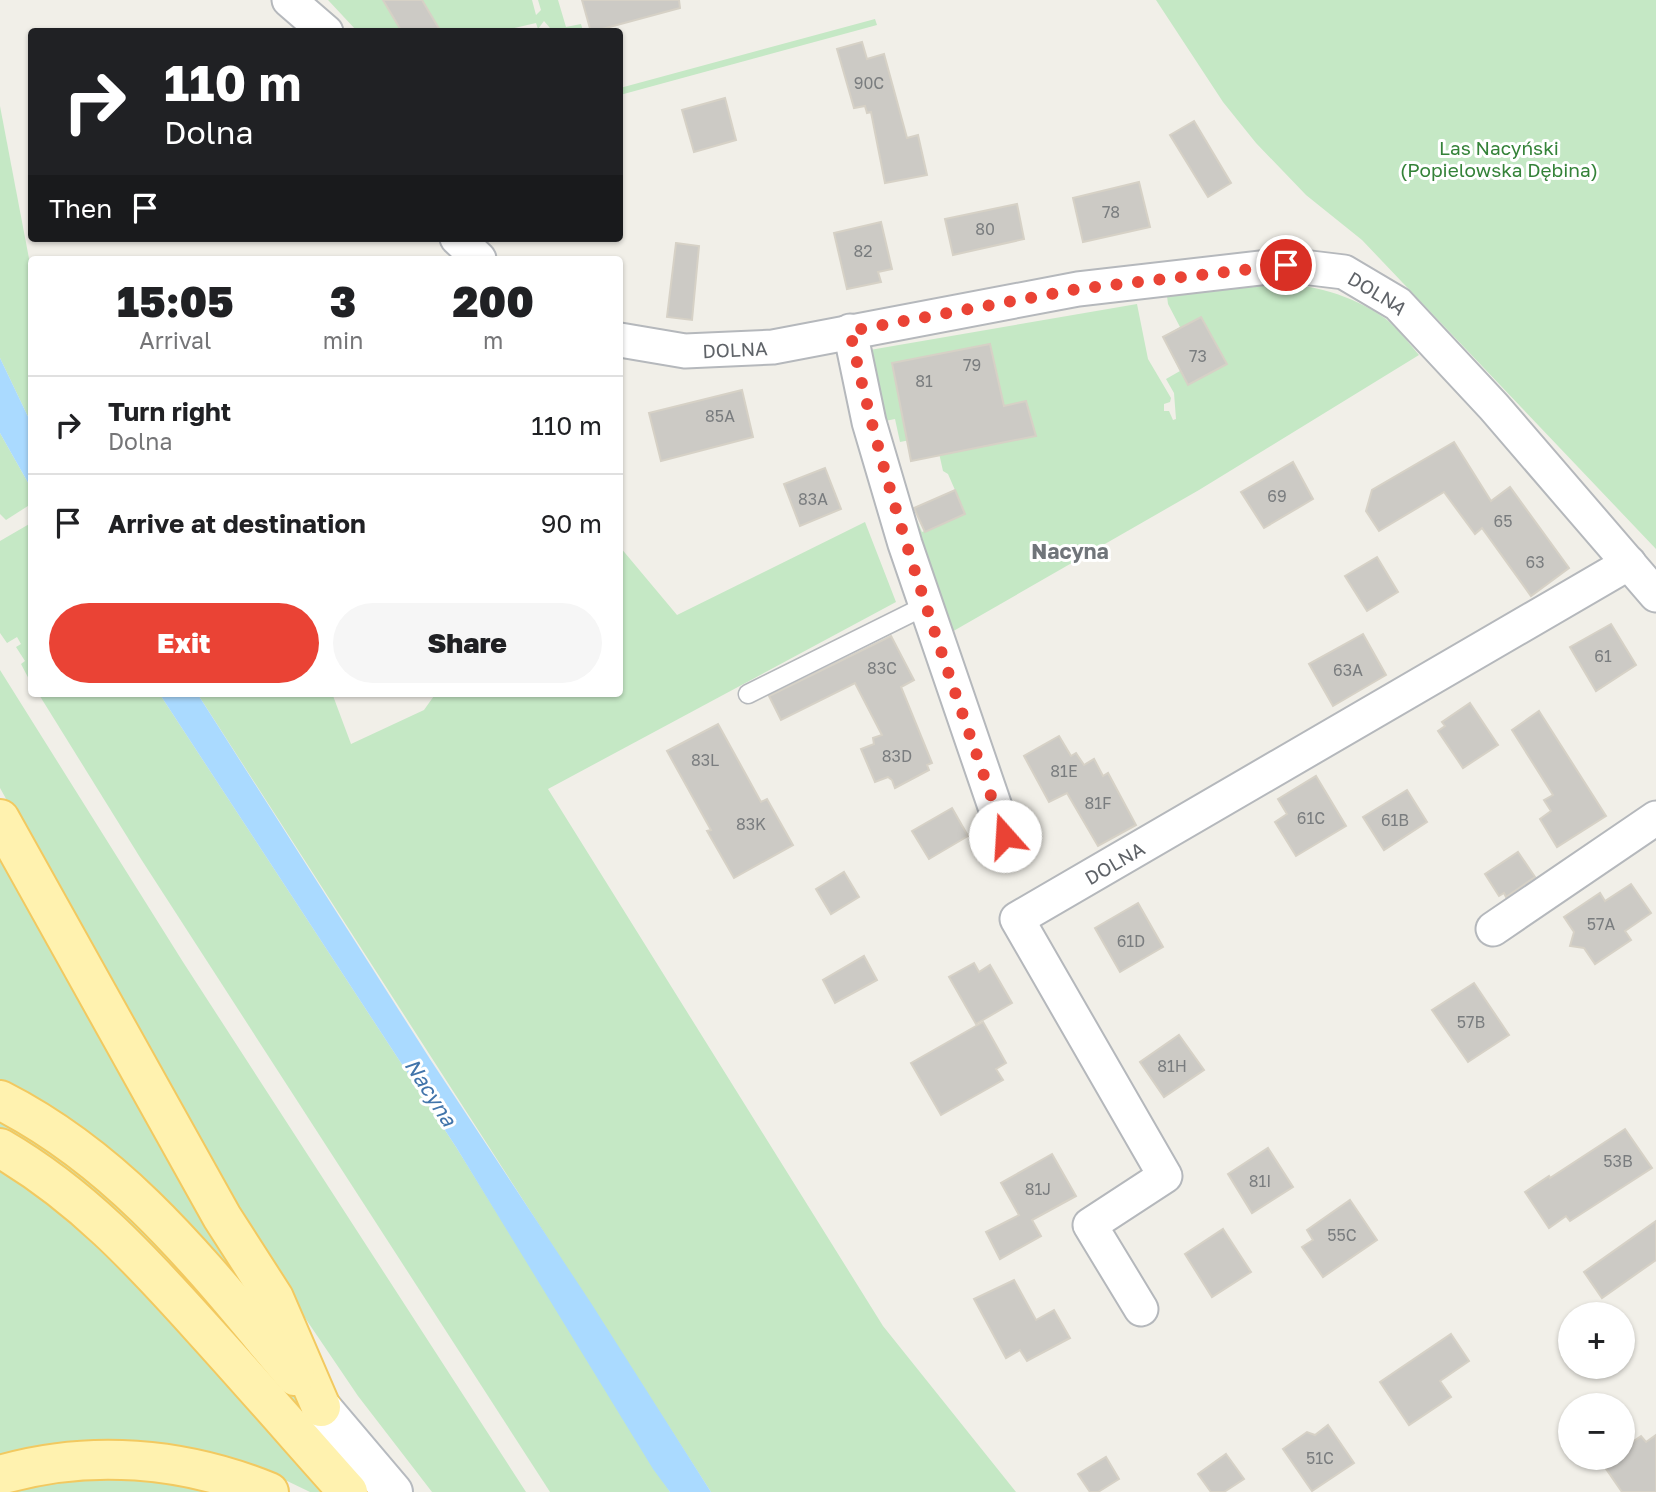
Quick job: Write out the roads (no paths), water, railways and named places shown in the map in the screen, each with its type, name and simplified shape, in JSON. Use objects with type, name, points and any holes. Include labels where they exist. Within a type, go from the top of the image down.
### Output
[{"type":"main road","points":[[0,819],[222,1217],[274,1298],[321,1407]]},
{"type":"main road","points":[[0,1100],[59,1134],[115,1177],[167,1227],[393,1492]]},
{"type":"main road","points":[[0,1147],[88,1209],[136,1255],[348,1492]]},
{"type":"main road","points":[[0,1475],[24,1468],[85,1460],[130,1460],[173,1464],[218,1473],[269,1492]]},
{"type":"street","points":[[289,0],[321,28]]},
{"type":"street","points":[[461,242],[476,256]]},
{"type":"street","name":"DOLNA","points":[[623,341],[685,351],[773,347],[1078,289],[1286,265],[1344,272],[1398,304],[1494,407],[1656,595]]},
{"type":"street","points":[[850,331],[870,422],[925,606],[1005,836]]},
{"type":"street","name":"DOLNA","points":[[1141,1309],[1090,1225],[1165,1176],[1017,919],[1629,563]]},
{"type":"street","points":[[1493,929],[1656,818]]},
{"type":"lane","points":[[748,694],[925,606]]},
{"type":"water","points":[[0,358],[28,417],[28,483],[0,433]]},
{"type":"water","points":[[162,697],[200,697],[711,1492],[670,1492],[653,1469],[456,1147]]},
{"type":"district","name":"Nacyna","points":[[1070,551]]},
{"type":"park label","name":"Las Nacyński (Popielowska Dębina)","points":[[1499,158]]}]
